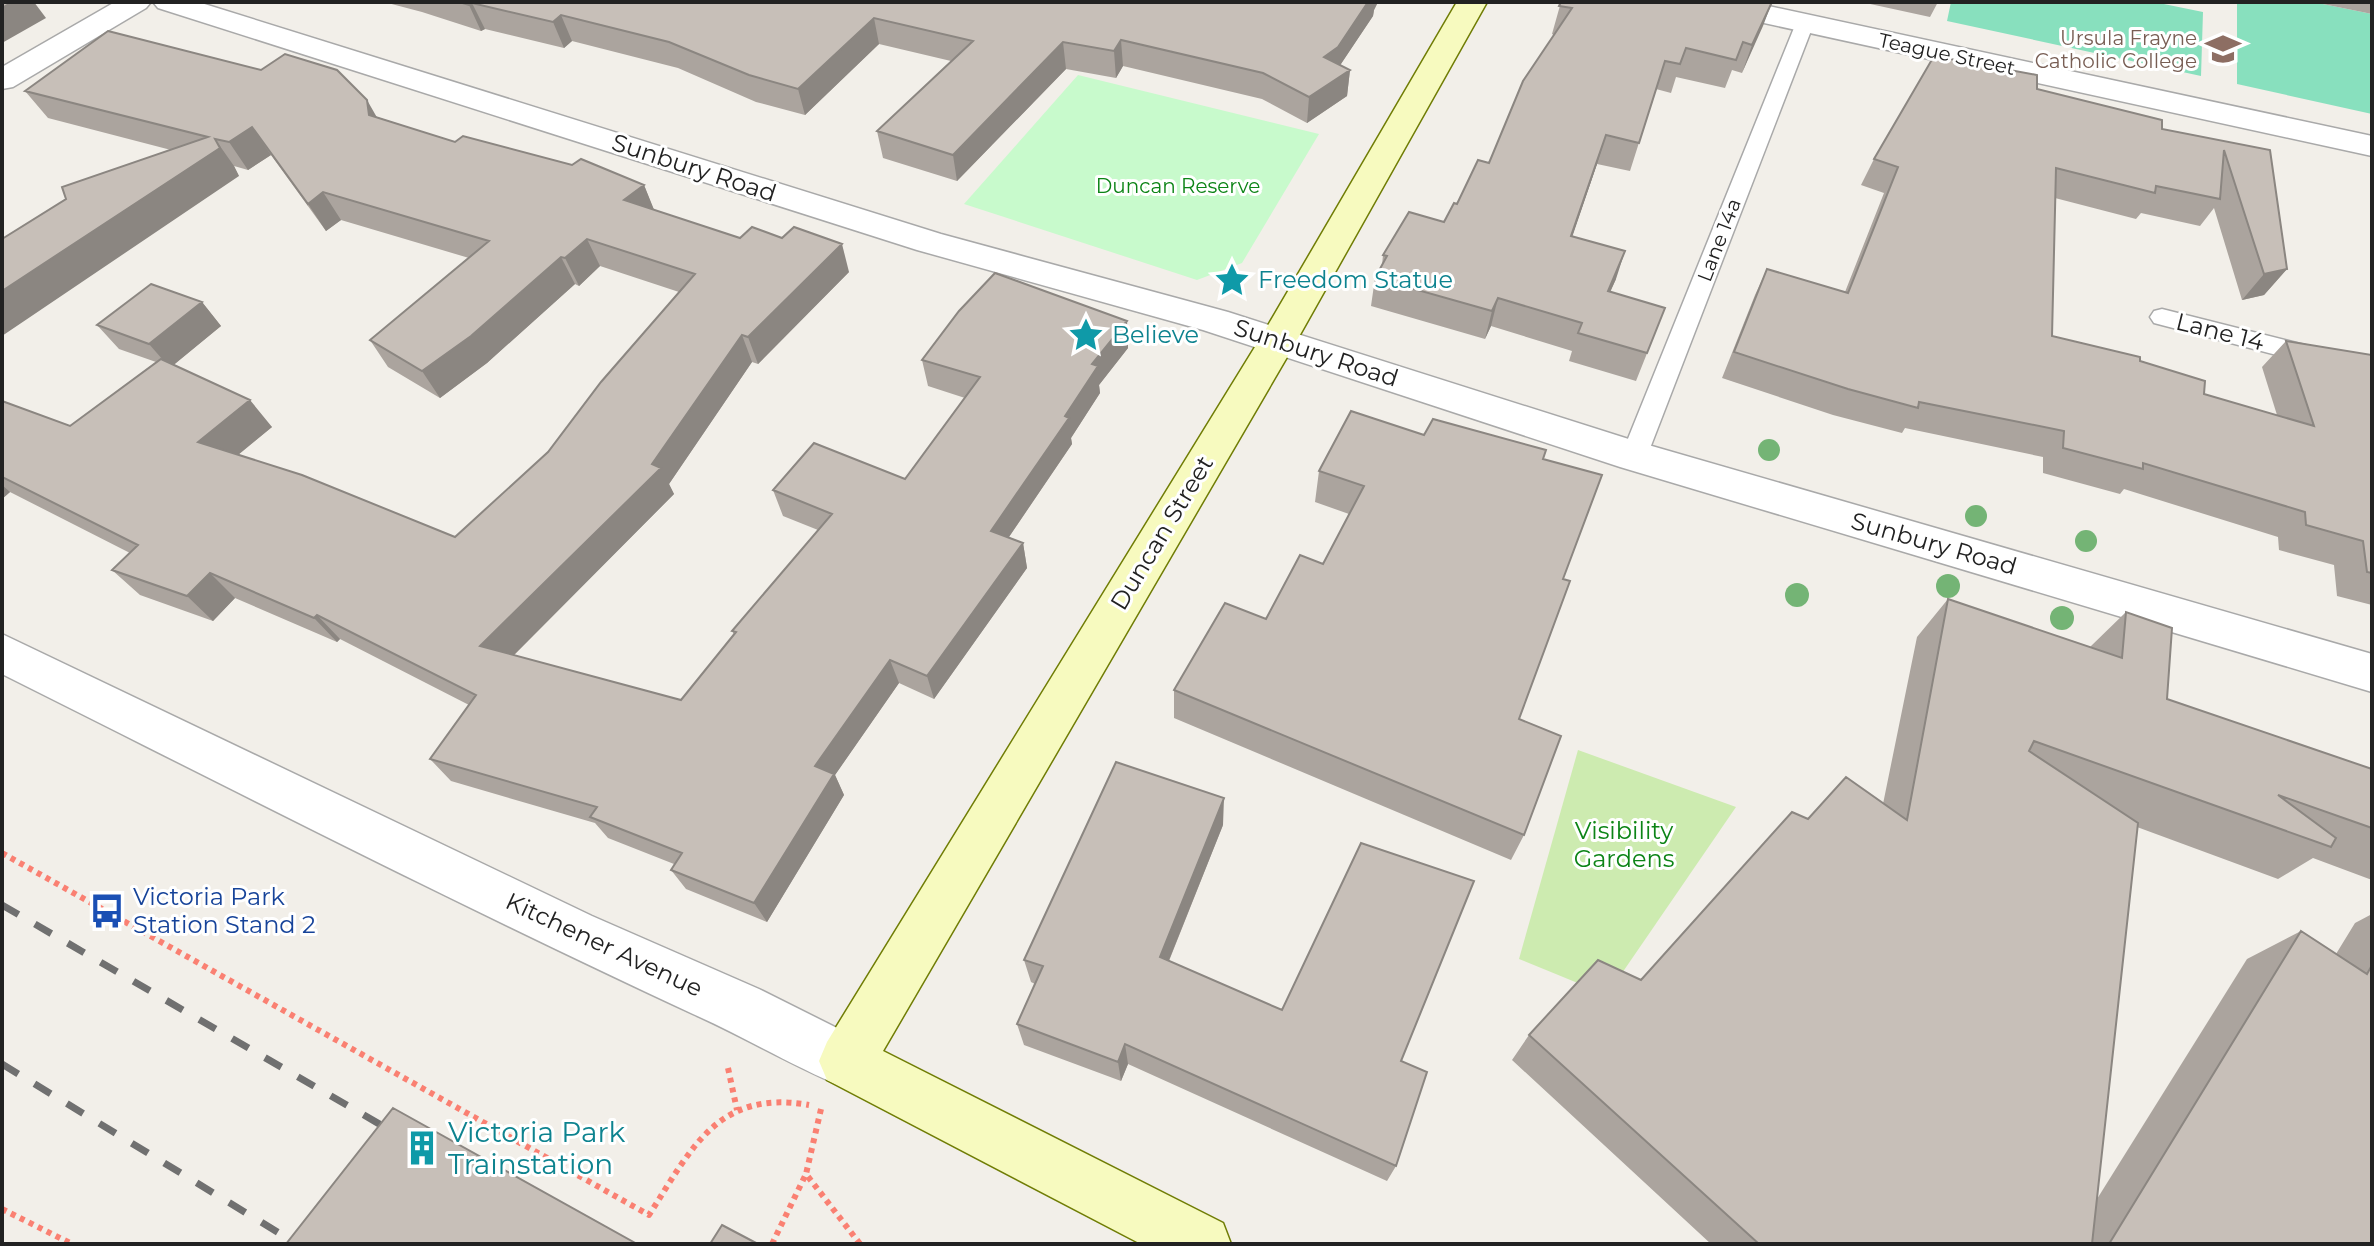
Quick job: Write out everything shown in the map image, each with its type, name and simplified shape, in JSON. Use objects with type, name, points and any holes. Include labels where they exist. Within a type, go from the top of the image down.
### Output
[{"type":"street","points":[[2,80],[136,2]]},
{"type":"street","name":"Sunbury Road","points":[[168,2],[929,242],[1278,340],[1634,456],[2372,673]]},
{"type":"street","name":"Duncan Street","points":[[846,1061],[1278,340],[1472,2]]},
{"type":"street","name":"Teague Street","points":[[1709,2],[2372,146]]},
{"type":"street","name":"Kitchener Avenue","points":[[2,653],[574,933],[740,1008],[1202,1244]]},
{"type":"lane","name":"Lane 14a","points":[[1634,456],[1805,23]]},
{"type":"lane","name":"Lane 14","points":[[2162,317],[2372,371]]},
{"type":"path","points":[[2,853],[649,1215],[702,1135],[749,1103],[790,1099],[821,1109]]},
{"type":"path","points":[[772,1244],[806,1174],[821,1109],[846,1061]]},
{"type":"path","points":[[728,1068],[737,1111]]},
{"type":"path","points":[[806,1174],[860,1244]]},
{"type":"path","points":[[2,1209],[72,1244]]},
{"type":"green space","points":[[1951,2],[2154,2],[2203,12],[2201,76],[1947,21]]},
{"type":"green space","points":[[2237,2],[2313,2],[2372,14],[2372,114],[2237,84]]},
{"type":"green space","name":"Duncan Reserve","points":[[1078,75],[1319,134],[1242,263],[1197,280],[964,204]]},
{"type":"green space","name":"Visibility Gardens","points":[[1578,750],[1736,807],[1607,995],[1519,959]]},
{"type":"building","points":[[459,2],[1368,2],[1338,47],[1324,57],[1350,70],[1309,97],[1263,73],[1121,40],[1114,51],[1063,42],[953,155],[877,131],[973,41],[874,18],[798,89],[749,75],[669,42],[561,15],[553,22]]},
{"type":"building","points":[[1561,2],[1772,2],[1752,45],[1743,42],[1736,60],[1686,48],[1680,64],[1665,61],[1639,143],[1606,135],[1571,236],[1625,251],[1608,291],[1665,308],[1647,353],[1578,333],[1582,323],[1498,298],[1492,311],[1375,278],[1387,256],[1383,255],[1409,212],[1444,222],[1454,203],[1457,204],[1478,160],[1489,163],[1523,81],[1572,8],[1559,6]]},
{"type":"building","points":[[108,31],[261,70],[285,54],[337,70],[367,100],[369,115],[455,142],[463,136],[572,165],[581,159],[644,185],[624,200],[740,238],[752,227],[782,238],[794,227],[842,244],[748,337],[742,335],[652,464],[661,468],[480,646],[681,700],[736,632],[732,631],[832,514],[773,490],[814,443],[905,479],[980,377],[922,360],[959,311],[995,273],[1127,321],[1092,364],[1098,366],[1065,416],[1069,418],[991,531],[1023,543],[927,676],[890,660],[815,766],[834,774],[754,903],[671,870],[682,853],[590,817],[597,807],[430,759],[476,695],[317,615],[314,618],[210,573],[187,596],[112,570],[138,545],[2,477],[2,401],[70,426],[161,359],[250,400],[198,442],[302,475],[455,537],[548,452],[601,382],[695,274],[587,239],[565,258],[561,257],[471,336],[422,371],[370,340],[489,241],[323,192],[308,204],[252,127],[229,142],[215,139],[220,148],[2,291],[2,239],[66,199],[62,187],[208,137],[25,91]]},
{"type":"building","points":[[1934,56],[2037,75],[2037,89],[2162,120],[2162,129],[2270,150],[2287,269],[2264,274],[2224,150],[2220,199],[2156,186],[2155,193],[2056,168],[2052,336],[2140,357],[2140,361],[2205,381],[2204,394],[2314,426],[2286,341],[2372,355],[2372,573],[2367,572],[2363,541],[2306,525],[2305,512],[2143,463],[2143,469],[2063,448],[2064,431],[1919,402],[1918,408],[1734,352],[1767,269],[1848,293],[1898,167],[1874,159]]},
{"type":"building","points":[[151,284],[202,302],[149,344],[97,325]]},
{"type":"building","points":[[1351,411],[1424,435],[1433,419],[1546,450],[1543,459],[1602,475],[1563,579],[1570,581],[1519,719],[1561,736],[1524,835],[1174,690],[1225,603],[1266,619],[1300,555],[1323,564],[1364,486],[1319,471]]},
{"type":"building","points":[[1948,599],[2122,658],[2126,612],[2172,628],[2167,699],[2372,769],[2372,828],[2278,795],[2336,838],[2331,847],[2034,741],[2029,751],[2138,823],[2092,1244],[1759,1244],[1529,1035],[1598,960],[1641,980],[1792,812],[1808,819],[1846,777],[1907,820]]},
{"type":"building","points":[[1116,762],[1224,798],[1160,957],[1282,1010],[1361,843],[1474,881],[1401,1061],[1427,1072],[1396,1166],[1125,1044],[1118,1062],[1017,1024],[1043,966],[1024,960]]},
{"type":"building","points":[[2301,931],[2367,974],[2372,965],[2372,1244],[2109,1244]]},
{"type":"building","name":"Victoria Park Trainstation","points":[[393,1108],[637,1244],[286,1244]]},
{"type":"building","points":[[722,1225],[758,1244],[710,1244]]},
{"type":"railway","points":[[2,905],[400,1136]]},
{"type":"railway","points":[[2,1064],[297,1244]]},
{"type":"place","name":"Ursula Frayne Catholic College","points":[[2223,49]]},
{"type":"place","name":"Freedom Statue","points":[[1232,280]]},
{"type":"place","name":"Believe","points":[[1086,335]]},
{"type":"place","name":"Victoria Park Station Stand 2","points":[[107,911]]},
{"type":"place","name":"Victoria Park Trainstation","points":[[422,1148]]}]
